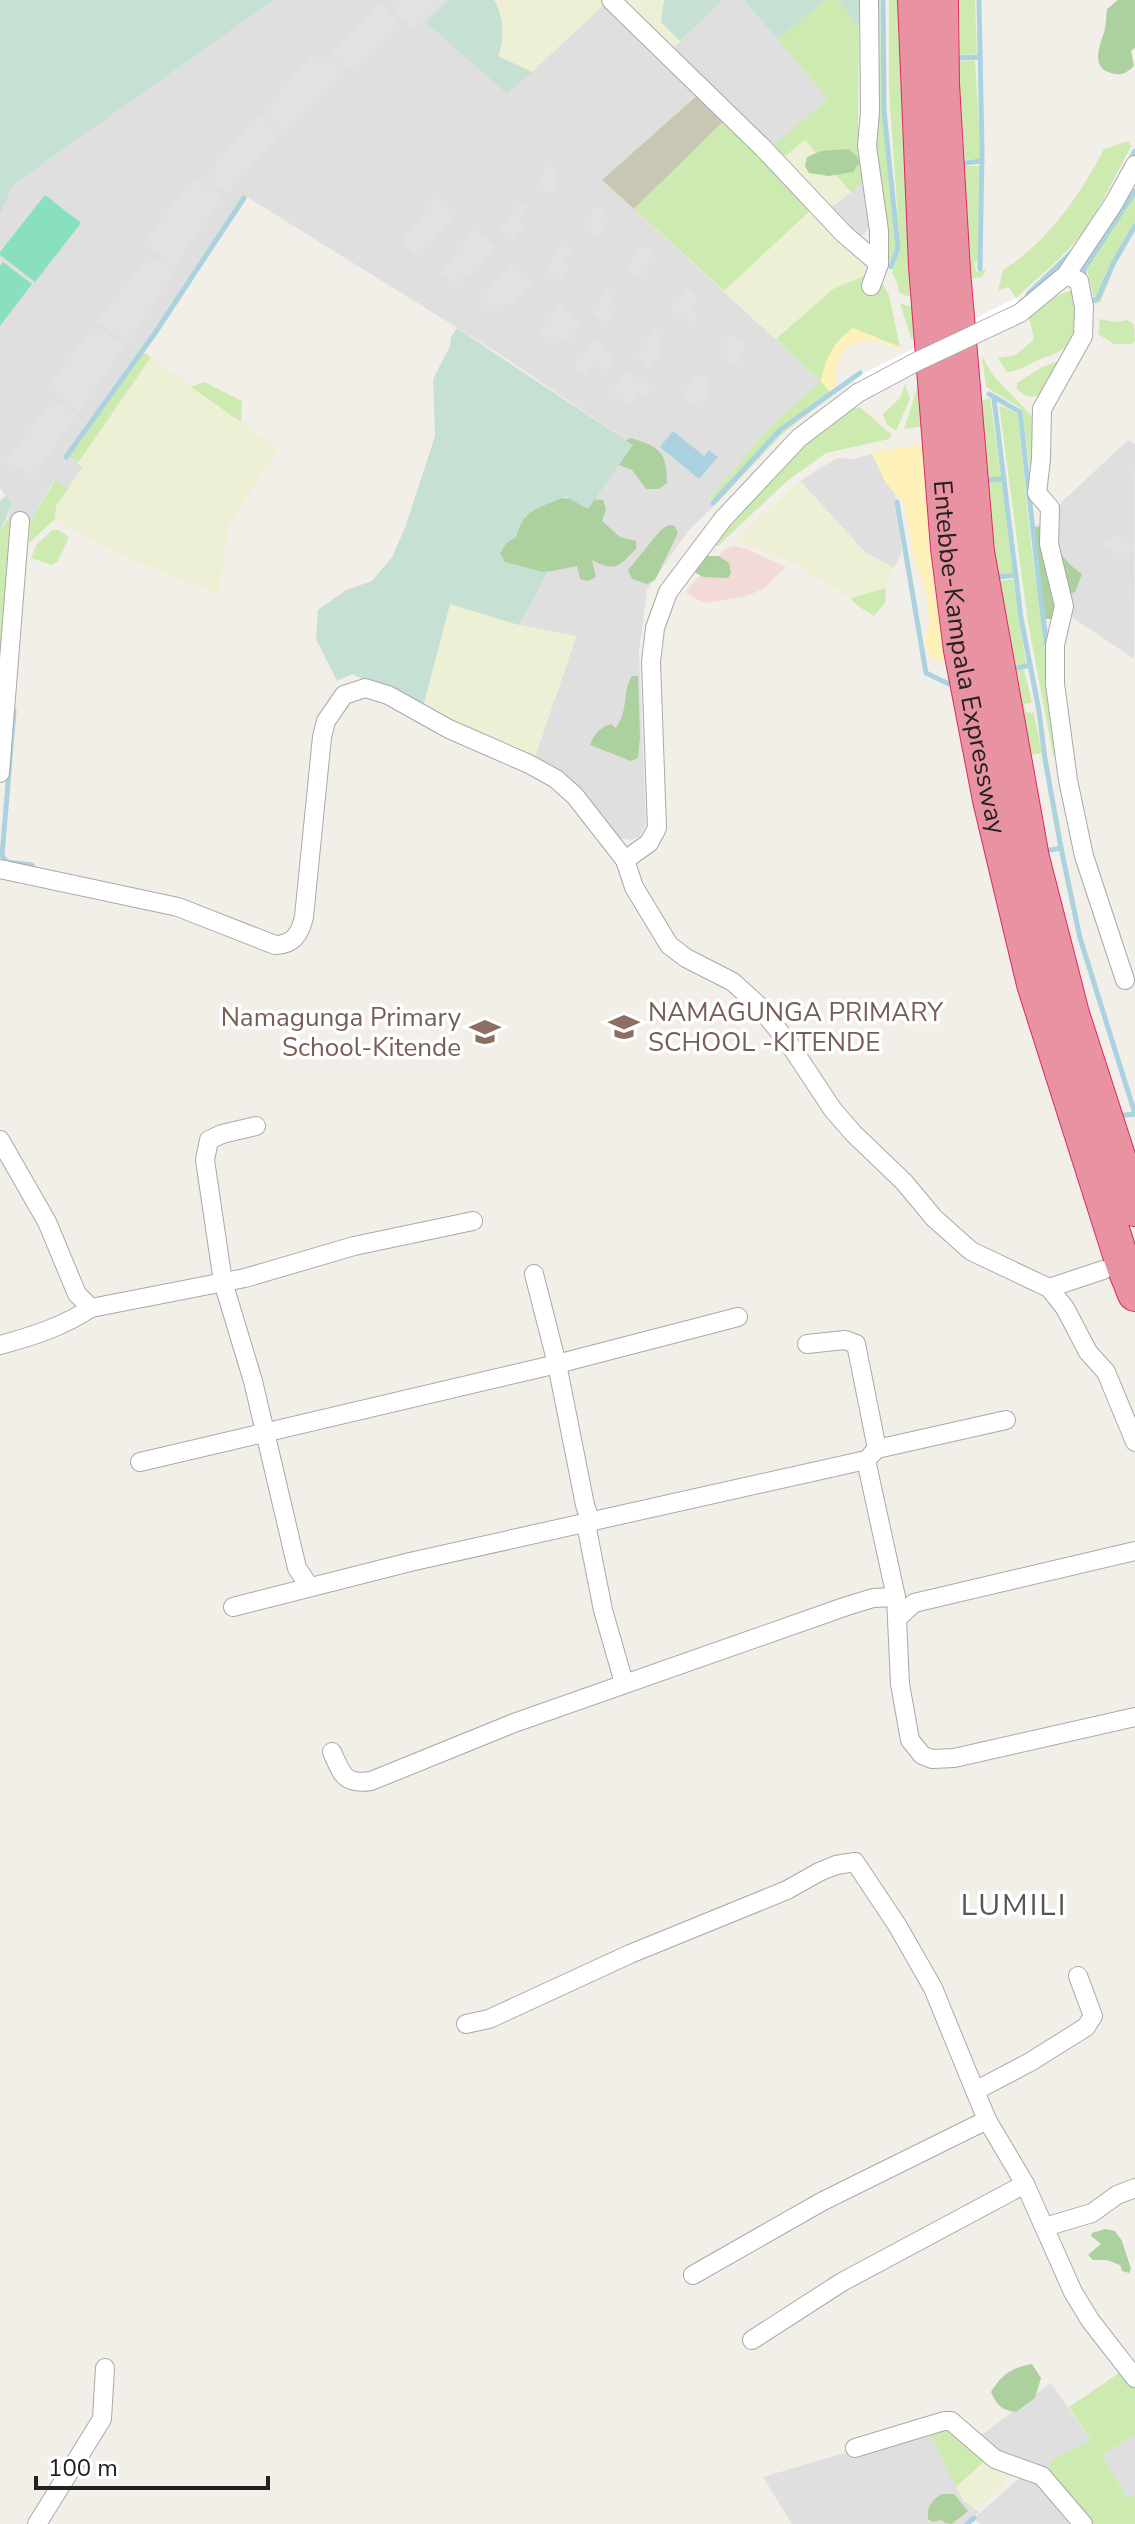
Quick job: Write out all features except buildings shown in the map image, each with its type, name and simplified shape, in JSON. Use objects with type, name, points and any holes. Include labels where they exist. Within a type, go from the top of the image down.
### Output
[{"type":"highway","name":"Entebbe-Kampala Expressway","points":[[915,0],[926,266],[948,548],[961,650],[990,800],[1034,984],[1135,1294]]},
{"type":"highway","name":"Entebbe-Kampala Expressway","points":[[941,0],[942,84],[953,271],[977,552],[1032,858],[1072,1014],[1135,1209]]},
{"type":"street","points":[[611,0],[763,148],[844,234],[879,264]]},
{"type":"street","points":[[869,0],[870,112],[867,146],[879,231],[879,264],[871,286]]},
{"type":"street","points":[[625,860],[649,843],[657,828],[651,662],[655,628],[668,592],[723,519],[799,438],[858,393],[1020,313],[1066,275],[1135,165]]},
{"type":"street","points":[[1066,275],[1079,281],[1083,336],[1042,409],[1037,493],[1050,508],[1049,544],[1064,606],[1055,645],[1055,684],[1068,780],[1084,856],[1125,980]]},
{"type":"street","points":[[0,773],[20,521]]},
{"type":"street","points":[[0,869],[178,907],[275,945],[286,944],[300,932],[304,917],[322,737],[326,721],[344,695],[365,688],[388,695],[449,729],[529,764],[556,779],[575,796],[625,860],[634,887],[669,945],[686,958],[733,982],[767,1014],[833,1110],[904,1182],[934,1218],[971,1251],[1049,1288],[1065,1308],[1088,1352],[1106,1372],[1135,1442]]},
{"type":"street","points":[[256,1126],[209,1140],[205,1160],[223,1282],[253,1381],[297,1568],[309,1586]]},
{"type":"street","points":[[0,1140],[52,1232],[77,1294],[91,1308],[223,1282],[354,1246],[473,1221]]},
{"type":"street","points":[[1049,1288],[1103,1270]]},
{"type":"street","points":[[534,1274],[557,1364],[603,1610],[624,1683]]},
{"type":"street","points":[[0,1345],[40,1335],[91,1308]]},
{"type":"street","points":[[140,1462],[557,1364],[738,1317]]},
{"type":"street","points":[[807,1344],[845,1340],[856,1344],[899,1617],[900,1684],[910,1740],[922,1755],[932,1759],[954,1758],[1135,1717]]},
{"type":"street","points":[[233,1607],[309,1586],[589,1523],[1006,1420]]},
{"type":"street","points":[[899,1617],[914,1603],[1135,1551]]},
{"type":"street","points":[[332,1752],[343,1775],[349,1780],[358,1783],[371,1781],[514,1723],[624,1683],[847,1606],[873,1598],[896,1597]]},
{"type":"street","points":[[466,2024],[489,2019],[630,1954],[787,1890],[827,1869],[855,1862],[928,1977],[987,2120],[1025,2184],[1079,2303],[1135,2378]]},
{"type":"street","points":[[975,2091],[1086,2027],[1093,2016],[1078,1976]]},
{"type":"street","points":[[693,2275],[823,2201],[987,2120]]},
{"type":"street","points":[[752,2340],[842,2282],[1025,2184]]},
{"type":"street","points":[[1045,2227],[1092,2213],[1117,2195],[1135,2188]]},
{"type":"street","points":[[37,2524],[102,2419],[105,2368]]},
{"type":"street","points":[[855,2448],[951,2421],[995,2459],[1042,2476],[1083,2524]]},
{"type":"shaded area","points":[[0,0],[274,0],[13,185],[0,215]]},
{"type":"shaded area","points":[[274,0],[449,0],[427,22],[507,94],[609,0],[701,92],[602,180],[821,381],[771,426],[710,497],[717,503],[688,531],[647,590],[639,651],[646,824],[640,836],[632,840],[612,837],[534,760],[576,637],[519,625],[575,526],[633,445],[501,355],[247,197],[156,335],[69,456],[83,467],[68,489],[54,480],[30,522],[7,520],[12,504],[0,488],[0,215],[13,185]]},
{"type":"shaded area","points":[[396,0],[444,0],[414,30],[389,7]]},
{"type":"shaded area","points":[[449,0],[494,0],[502,28],[498,56],[532,72],[507,94],[426,22]]},
{"type":"shaded area","points":[[494,0],[609,0],[532,72],[497,56]]},
{"type":"shaded area","points":[[620,0],[664,0],[661,22],[680,41],[671,50]]},
{"type":"shaded area","points":[[664,0],[723,0],[680,41],[661,22]]},
{"type":"shaded area","points":[[723,0],[744,0],[828,99],[768,149],[671,50]]},
{"type":"shaded area","points":[[744,0],[825,0],[778,40]]},
{"type":"shaded area","points":[[838,0],[859,0],[859,27]]},
{"type":"shaded area","points":[[380,3],[400,22],[350,71],[330,53]]},
{"type":"shaded area","points":[[314,54],[320,60],[325,55],[345,74],[288,132],[261,112]]},
{"type":"shaded area","points":[[701,92],[723,122],[634,209],[602,180]]},
{"type":"shaded area","points":[[258,113],[282,133],[227,194],[204,178]]},
{"type":"shaded area","points":[[805,140],[851,192],[827,211],[781,159]]},
{"type":"shaded area","points":[[550,163],[559,171],[552,180],[559,186],[551,195],[536,182]]},
{"type":"shaded area","points":[[194,177],[222,198],[175,266],[142,243]]},
{"type":"shaded area","points":[[868,178],[875,220],[858,241],[827,211]]},
{"type":"shaded area","points":[[438,195],[459,214],[418,257],[401,242]]},
{"type":"shaded area","points":[[520,202],[528,208],[519,220],[525,225],[512,241],[499,229]]},
{"type":"shaded area","points":[[598,205],[607,213],[598,223],[605,229],[597,238],[581,225]]},
{"type":"shaded area","points":[[813,208],[876,271],[833,289],[776,339],[724,291]]},
{"type":"shaded area","points":[[475,228],[496,247],[469,280],[464,276],[453,289],[446,284],[450,280],[440,273]]},
{"type":"shaded area","points":[[564,244],[572,251],[564,262],[571,267],[559,282],[544,270]]},
{"type":"shaded area","points":[[643,245],[654,254],[645,265],[652,271],[643,282],[626,267]]},
{"type":"shaded area","points":[[150,254],[175,272],[128,342],[96,322]]},
{"type":"shaded area","points":[[511,262],[533,281],[512,305],[508,302],[496,315],[479,301]]},
{"type":"shaded area","points":[[609,287],[617,295],[611,304],[617,310],[604,324],[590,312]]},
{"type":"shaded area","points":[[688,288],[699,298],[691,309],[698,314],[690,324],[670,310]]},
{"type":"shaded area","points":[[560,304],[582,326],[567,342],[561,337],[554,347],[537,333]]},
{"type":"shaded area","points":[[94,326],[126,345],[79,411],[46,388]]},
{"type":"shaded area","points":[[457,328],[633,445],[588,509],[566,497],[561,498],[527,515],[516,537],[506,543],[500,553],[505,562],[549,571],[519,625],[450,604],[423,707],[352,674],[337,681],[316,639],[318,610],[346,590],[372,581],[392,557],[405,528],[435,436],[433,379]]},
{"type":"shaded area","points":[[655,329],[663,337],[656,347],[662,353],[650,368],[636,355]]},
{"type":"shaded area","points":[[731,334],[746,346],[740,355],[746,360],[739,370],[716,353]]},
{"type":"shaded area","points":[[597,339],[616,358],[605,372],[596,365],[586,377],[573,367]]},
{"type":"shaded area","points":[[151,357],[278,449],[229,525],[218,595],[116,553],[55,519],[56,506],[83,467],[78,463]]},
{"type":"shaded area","points":[[629,370],[652,389],[645,397],[639,392],[628,406],[611,392]]},
{"type":"shaded area","points":[[699,373],[710,381],[704,389],[711,395],[699,410],[681,394]]},
{"type":"shaded area","points":[[54,398],[77,415],[34,476],[4,462]]},
{"type":"shaded area","points":[[1128,440],[1135,444],[1134,659],[1042,597],[1035,527]]},
{"type":"shaded area","points":[[872,454],[895,494],[902,552],[894,568],[865,552],[800,481],[837,458],[852,459]]},
{"type":"shaded area","points":[[800,481],[865,552],[894,568],[886,588],[850,598],[793,563],[735,540]]},
{"type":"shaded area","points":[[6,495],[12,504],[0,532],[0,501]]},
{"type":"shaded area","points":[[1119,534],[1135,547],[1126,561],[1101,544],[1106,538]]},
{"type":"shaded area","points":[[733,546],[786,567],[763,589],[744,597],[704,603],[685,592],[724,550]]},
{"type":"shaded area","points":[[450,603],[519,625],[576,636],[534,760],[423,707]]},
{"type":"shaded area","points":[[1051,2383],[1091,2440],[1051,2460],[1047,2475],[1020,2466],[976,2439]]},
{"type":"shaded area","points":[[923,2430],[935,2443],[964,2501],[979,2512],[965,2524],[792,2524],[763,2477]]},
{"type":"shaded area","points":[[1135,2435],[1135,2495],[1128,2499],[1102,2455]]},
{"type":"shaded area","points":[[989,2457],[1017,2472],[981,2507],[975,2508],[964,2501],[956,2487]]},
{"type":"shaded area","points":[[1024,2474],[1033,2475],[1079,2524],[980,2524],[974,2518]]},
{"type":"green space","points":[[825,0],[838,0],[859,27],[858,129],[868,178],[851,192],[805,140],[781,159],[768,149],[828,99],[778,40]]},
{"type":"green space","points":[[871,0],[880,0],[882,112],[896,247],[890,264],[884,258],[867,119]]},
{"type":"green space","points":[[889,0],[904,0],[916,299],[899,293],[892,273],[900,249],[889,91]]},
{"type":"green space","points":[[960,0],[975,0],[977,54],[960,55]]},
{"type":"green space","points":[[1118,0],[1135,0],[1135,48],[1131,51],[1134,66],[1126,73],[1118,74],[1100,66],[1098,54],[1107,9]]},
{"type":"green space","points":[[975,60],[981,159],[965,160],[958,62]]},
{"type":"green space","points":[[723,122],[813,208],[724,291],[634,209]]},
{"type":"green space","points":[[1128,141],[1131,146],[1112,183],[1075,242],[1016,298],[1008,287],[998,291],[1003,270],[1048,232],[1085,183],[1104,149]]},
{"type":"green space","points":[[849,149],[857,156],[859,163],[853,172],[829,176],[809,173],[805,166],[807,157],[821,151]]},
{"type":"green space","points":[[965,166],[979,166],[978,260],[974,263],[976,272],[986,270],[982,277],[970,279]]},
{"type":"green space","points":[[1135,188],[1135,230],[1115,265],[1100,303],[1095,303],[1087,270]]},
{"type":"green space","points":[[45,195],[81,223],[35,282],[0,252]]},
{"type":"green space","points":[[3,262],[32,284],[0,326],[0,266]]},
{"type":"green space","points":[[876,271],[889,295],[900,347],[853,329],[821,381],[776,339],[833,289]]},
{"type":"green space","points":[[1074,290],[1077,335],[1059,351],[1007,372],[998,358],[1016,355],[1034,339],[1028,313]]},
{"type":"green space","points":[[900,303],[917,309],[915,339],[911,338]]},
{"type":"green space","points":[[1100,319],[1115,322],[1127,320],[1134,324],[1135,341],[1132,344],[1114,344],[1098,334]]},
{"type":"green space","points":[[143,352],[151,357],[78,463],[69,457]]},
{"type":"green space","points":[[982,356],[993,375],[1039,424],[1033,493],[1022,409],[986,387]]},
{"type":"green space","points":[[1061,360],[1049,384],[1039,395],[1025,395],[1017,389],[1017,383],[1042,367]]},
{"type":"green space","points":[[821,381],[832,395],[782,434],[717,503],[710,497],[771,426]]},
{"type":"green space","points":[[204,382],[242,401],[241,422],[191,387]]},
{"type":"green space","points":[[919,382],[926,426],[904,429]]},
{"type":"green space","points":[[905,384],[910,399],[896,431],[887,425],[883,414],[900,398]]},
{"type":"green space","points":[[990,398],[1001,477],[987,478],[981,401]]},
{"type":"green space","points":[[999,405],[1018,414],[1031,545],[1062,756],[1053,755],[1028,622]]},
{"type":"green space","points":[[860,407],[892,435],[889,439],[826,453],[787,481],[718,546],[713,546],[788,456],[849,409]]},
{"type":"green space","points":[[631,438],[655,448],[663,457],[667,483],[659,489],[646,489],[632,470],[614,463],[618,444]]},
{"type":"green space","points":[[55,480],[68,489],[56,506],[55,519],[29,543],[30,522]]},
{"type":"green space","points":[[1002,481],[1014,573],[998,576],[987,482]]},
{"type":"green space","points":[[561,498],[603,500],[606,509],[602,521],[620,537],[636,541],[636,549],[612,567],[592,560],[596,577],[588,581],[580,579],[577,566],[543,573],[505,563],[500,553],[506,543],[516,537],[527,515]]},
{"type":"green space","points":[[7,520],[11,520],[0,705],[0,532]]},
{"type":"green space","points":[[668,525],[675,526],[678,533],[655,580],[647,584],[632,579],[628,570]]},
{"type":"green space","points":[[1035,527],[1049,527],[1061,554],[1082,574],[1075,592],[1058,598],[1054,619],[1043,619]]},
{"type":"green space","points":[[52,530],[69,537],[58,561],[52,565],[31,558],[37,544]]},
{"type":"green space","points":[[700,556],[719,556],[729,563],[731,573],[728,578],[703,577],[691,570]]},
{"type":"green space","points":[[1013,579],[1026,663],[1013,667],[998,581]]},
{"type":"green space","points":[[886,588],[885,603],[874,616],[850,598]]},
{"type":"green space","points":[[1024,669],[1032,703],[1024,704],[1026,712],[1034,713],[1042,753],[1029,755],[1010,671]]},
{"type":"green space","points":[[632,676],[638,676],[640,736],[638,758],[631,761],[590,745],[603,727],[611,724],[616,728],[623,714]]},
{"type":"green space","points":[[1105,2229],[1115,2231],[1122,2241],[1131,2269],[1129,2273],[1122,2271],[1120,2265],[1107,2260],[1093,2260],[1088,2255],[1101,2244],[1091,2236],[1092,2233]]},
{"type":"green space","points":[[1032,2364],[1041,2378],[1035,2398],[1016,2412],[1000,2406],[991,2392],[995,2386],[1008,2373]]},
{"type":"green space","points":[[1125,2369],[1135,2384],[1135,2435],[1102,2455],[1128,2499],[1135,2495],[1135,2524],[1089,2524],[1047,2475],[1051,2460],[1091,2440],[1069,2407]]},
{"type":"green space","points":[[943,2424],[989,2457],[956,2487],[935,2443],[923,2430]]},
{"type":"green space","points":[[942,2494],[954,2494],[968,2511],[952,2524],[928,2519],[930,2504]]},
{"type":"sand","points":[[853,328],[900,347],[898,350],[874,341],[852,344],[839,360],[836,385],[829,391],[821,381],[825,365],[835,345]]},
{"type":"sand","points":[[927,444],[949,662],[930,658],[925,641],[929,620],[926,591],[915,563],[904,503],[886,483],[872,454]]},
{"type":"water","points":[[673,431],[704,456],[709,450],[718,457],[699,479],[660,447]]},
{"type":"pier","points":[[1016,298],[1026,312],[861,395],[854,378]]},
{"type":"waterway","points":[[883,0],[884,111],[898,248],[891,267]]},
{"type":"waterway","points":[[979,0],[982,149],[980,269]]},
{"type":"waterway","points":[[959,58],[980,57]]},
{"type":"waterway","points":[[1130,160],[1135,151]]},
{"type":"waterway","points":[[964,163],[982,161]]},
{"type":"waterway","points":[[1084,277],[1084,269],[1135,191]]},
{"type":"waterway","points":[[66,457],[155,333],[244,198]]},
{"type":"waterway","points":[[1089,299],[1090,303],[1098,298],[1135,226]]},
{"type":"waterway","points":[[1028,294],[1071,253]]},
{"type":"waterway","points":[[713,503],[780,430],[860,373]]},
{"type":"waterway","points":[[989,394],[1020,412],[1047,646]]},
{"type":"waterway","points":[[994,399],[1021,618],[1061,848],[1080,938],[1135,1114]]},
{"type":"waterway","points":[[987,480],[1004,479]]},
{"type":"waterway","points":[[897,502],[926,673],[949,684]]},
{"type":"waterway","points":[[999,577],[1016,575]]},
{"type":"waterway","points":[[1013,669],[1030,665]]},
{"type":"waterway","points":[[14,711],[2,856],[7,862],[32,865]]},
{"type":"waterway","points":[[1045,851],[1061,848]]},
{"type":"waterway","points":[[1116,1116],[1135,1114]]},
{"type":"waterway","points":[[967,2524],[974,2518]]},
{"type":"place","name":"NAMAGUNGA PRIMARY SCHOOL -KITENDE","points":[[624,1027]]},
{"type":"place","name":"Namagunga Primary School-Kitende","points":[[485,1032]]},
{"type":"district","name":"LUMILI","points":[[1014,1905]]}]
